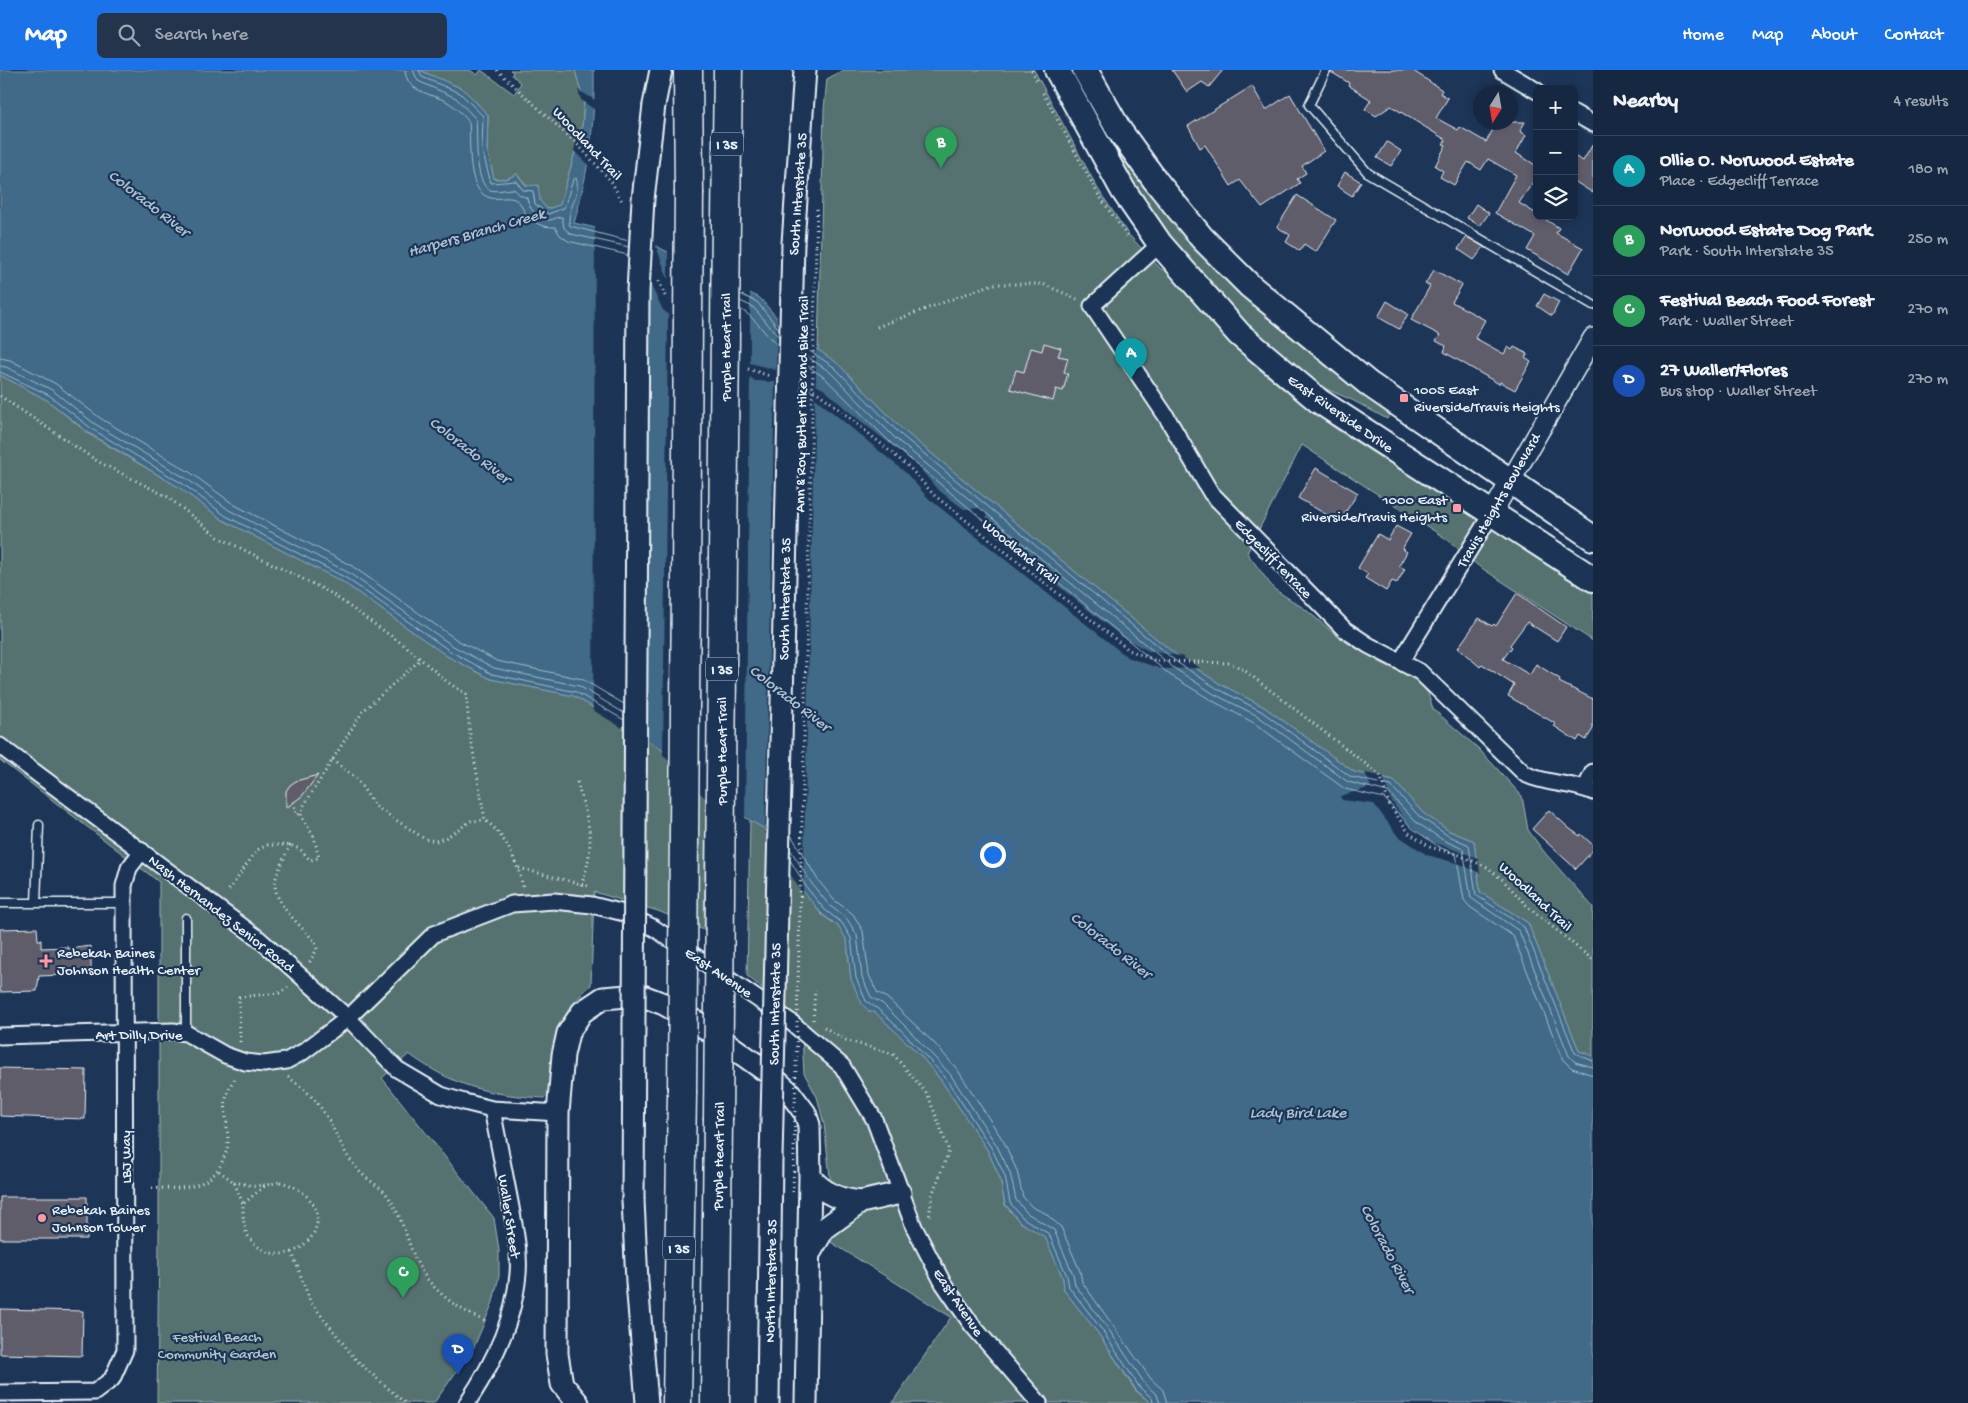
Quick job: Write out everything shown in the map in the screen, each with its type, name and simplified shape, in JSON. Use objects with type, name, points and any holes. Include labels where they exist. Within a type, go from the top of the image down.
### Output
[{"type":"highway","name":"I 35","points":[[678,1403],[689,192],[688,70]]},
{"type":"highway","name":"Purple Heart Trail","points":[[715,1403],[728,70]]},
{"type":"main road","points":[[648,1403],[637,1282],[633,1200],[638,292],[644,199],[654,105],[660,70]]},
{"type":"main road","name":"South Interstate 35","points":[[771,1158],[793,243],[804,70]]},
{"type":"main road","name":"East Riverside Drive","points":[[1057,70],[1123,190],[1160,244],[1239,334],[1282,372],[1319,401],[1593,579]]},
{"type":"main road","points":[[1085,70],[1119,130],[1155,180],[1202,238],[1250,286],[1369,384],[1593,538]]},
{"type":"main road","points":[[578,1403],[562,1384],[557,1354],[558,1113],[563,1054],[568,1033],[582,1012],[603,998],[640,995],[664,1004],[698,1023],[767,1072],[790,1093],[805,1113],[809,1124],[810,1177],[806,1403]]},
{"type":"main road","name":"North Interstate 35","points":[[768,1403],[771,1158]]},
{"type":"main road","points":[[810,1177],[818,1186],[841,1200],[861,1202],[900,1192]]},
{"type":"main road","points":[[808,1254],[824,1229],[861,1202]]},
{"type":"street","points":[[1502,70],[1533,89]]},
{"type":"street","points":[[1578,115],[1593,124]]},
{"type":"street","points":[[1092,306],[1160,244]]},
{"type":"street","name":"Edgecliff Terrace","points":[[1092,306],[1166,416],[1211,493],[1344,629],[1368,645],[1401,661],[1429,679],[1525,774],[1539,782],[1589,790]]},
{"type":"street","name":"Travis Heights Boulevard","points":[[1401,661],[1492,513],[1593,338]]},
{"type":"street","name":"Nash Hernandez Senior Road","points":[[0,746],[258,938],[348,1018],[397,1069],[440,1095],[492,1109],[558,1113]]},
{"type":"street","points":[[1589,790],[1593,772]]},
{"type":"street","name":"LBJ Way","points":[[0,1393],[95,1392],[112,1379],[125,1350],[124,886],[130,868],[142,850]]},
{"type":"street","name":"East Avenue","points":[[348,1018],[434,934],[512,904],[554,901],[576,903],[624,913],[654,928],[812,1038],[842,1066],[861,1095],[887,1149],[900,1192],[930,1258],[958,1306],[1039,1403]]},
{"type":"street","name":"Art Dilly Drive","points":[[0,1036],[186,1032],[225,1055],[245,1062],[264,1064],[286,1061],[303,1052],[348,1018]]},
{"type":"street","name":"Waller Street","points":[[467,1403],[485,1376],[502,1340],[512,1309],[518,1272],[516,1237],[492,1109]]},
{"type":"lane","points":[[1326,70],[1309,105],[1368,173],[1593,305]]},
{"type":"lane","points":[[36,903],[39,825]]},
{"type":"lane","points":[[0,903],[124,903]]},
{"type":"lane","points":[[186,918],[186,1032]]},
{"type":"path","points":[[498,71],[504,70]]},
{"type":"path","name":"Woodland Trail","points":[[498,71],[595,163],[611,181],[625,206]]},
{"type":"path","name":"Ann & Roy Butler Hike and Bike Trail","points":[[792,1192],[816,245]]},
{"type":"path","points":[[656,272],[668,304]]},
{"type":"path","points":[[877,328],[993,284],[1043,284],[1092,306]]},
{"type":"path","points":[[743,366],[750,371],[774,376]]},
{"type":"path","name":"Woodland Trail","points":[[800,386],[817,392],[833,404],[912,471],[934,495],[1129,650],[1162,662],[1231,663],[1244,670],[1370,765],[1380,775],[1389,804],[1409,833],[1430,847],[1459,855],[1487,867],[1504,880],[1528,907],[1593,960]]},
{"type":"path","points":[[0,396],[97,461],[168,497],[218,537],[329,592],[466,694],[470,734],[485,820],[495,828],[505,841],[519,868]]},
{"type":"path","points":[[229,890],[257,850],[268,845],[290,845],[300,849],[310,860],[319,858],[314,838],[301,814],[303,807],[363,711],[421,659]]},
{"type":"path","points":[[332,760],[356,778],[374,806],[425,839],[436,841],[447,837],[471,821],[485,820]]},
{"type":"path","points":[[576,903],[589,865],[592,836],[577,782]]},
{"type":"path","points":[[293,802],[297,815],[301,814]]},
{"type":"path","points":[[290,845],[275,880],[276,891],[280,903],[315,942],[317,949],[310,962]]},
{"type":"path","points":[[240,1042],[239,997],[279,993],[290,986]]},
{"type":"path","points":[[812,1038],[815,990]]},
{"type":"path","points":[[813,1019],[845,1040],[893,1054],[928,1095],[949,1151],[932,1194],[928,1225]]},
{"type":"path","points":[[288,1077],[310,1093],[324,1113],[343,1148],[361,1173],[387,1196],[406,1230],[415,1259],[429,1281],[467,1313],[487,1322]]},
{"type":"path","points":[[152,1188],[180,1189],[196,1186],[207,1181],[219,1171],[228,1144],[224,1104],[229,1086],[235,1079]]},
{"type":"path","points":[[219,1171],[234,1182],[254,1186],[280,1182],[294,1185],[306,1193],[314,1205],[316,1218],[314,1232],[307,1243],[292,1252],[283,1254],[268,1253],[256,1245],[247,1233],[243,1204],[234,1182]]},
{"type":"path","points":[[243,1204],[266,1185]]},
{"type":"path","points":[[292,1252],[310,1302],[356,1360],[405,1403]]},
{"type":"green space","points":[[419,70],[470,70],[477,75],[481,70],[514,94],[521,83],[512,75],[513,72],[510,70],[575,70],[584,103],[582,128],[560,205],[547,209],[517,174],[506,179],[494,179],[487,149],[488,115],[463,89]]},
{"type":"green space","points":[[843,70],[1034,70],[1098,189],[1128,234],[1161,269],[1171,273],[1202,311],[1256,367],[1333,427],[1378,456],[1452,498],[1593,594],[1593,641],[1477,565],[1448,540],[1302,445],[1247,553],[1274,589],[1305,609],[1341,639],[1418,682],[1428,693],[1433,709],[1478,748],[1522,796],[1528,830],[1545,853],[1593,907],[1593,1056],[1579,1051],[1528,923],[1480,892],[1474,841],[1449,831],[1423,813],[1394,781],[1354,772],[1264,707],[1220,684],[1181,659],[903,430],[837,363],[818,350],[824,109],[827,79]]},
{"type":"green space","points":[[1103,125],[1131,168],[1162,209],[1196,247],[1270,318],[1349,384],[1390,415],[1387,419],[1296,372],[1255,338],[1154,219],[1099,127]]},
{"type":"green space","name":"Festival Beach Community Garden","points":[[0,375],[47,400],[89,434],[180,488],[223,520],[343,582],[447,656],[491,679],[574,696],[581,700],[661,749],[706,795],[704,930],[658,911],[594,892],[591,985],[568,1011],[557,1035],[553,1061],[552,1094],[544,1098],[525,1097],[473,1087],[441,1074],[409,1054],[382,1078],[494,1218],[499,1250],[499,1276],[493,1302],[474,1347],[434,1403],[157,1403],[159,882],[0,760]]},
{"type":"green space","points":[[750,820],[765,829],[821,914],[838,926],[847,940],[851,979],[875,1012],[921,1056],[941,1080],[988,1151],[1000,1178],[1005,1205],[1020,1222],[1045,1237],[1063,1278],[1064,1290],[1098,1333],[1136,1391],[1151,1403],[892,1403],[951,1317],[829,1241],[830,1177],[824,1124],[817,1097],[804,1073],[801,1019],[747,976]]},
{"type":"water","name":"Lady Bird Lake","points":[[0,70],[419,70],[463,89],[488,115],[487,149],[494,179],[506,179],[517,174],[526,186],[538,185],[540,201],[547,209],[560,205],[582,128],[584,103],[575,70],[594,70],[590,147],[584,185],[574,223],[640,238],[760,298],[784,326],[837,363],[903,430],[1181,659],[1220,684],[1264,707],[1354,772],[1394,781],[1423,813],[1449,831],[1474,841],[1480,892],[1528,923],[1579,1051],[1593,1056],[1593,1403],[1151,1403],[1137,1391],[1098,1333],[1064,1290],[1063,1278],[1045,1237],[1020,1222],[1005,1204],[1000,1178],[988,1151],[941,1080],[921,1056],[875,1012],[870,1012],[862,1004],[851,979],[847,940],[838,926],[822,914],[803,891],[765,829],[706,795],[661,749],[581,700],[574,696],[491,679],[447,656],[343,582],[223,520],[180,488],[89,433],[47,400],[0,375]]},
{"type":"pier","points":[[595,70],[597,115],[595,143],[595,110],[581,100],[578,90],[595,100]]},
{"type":"pier","points":[[577,136],[593,151],[589,166],[574,151]]},
{"type":"pier","points":[[595,225],[641,236],[655,243],[668,279],[668,249],[750,290],[750,363],[776,370],[777,315],[785,325],[816,346],[816,385],[825,390],[847,410],[918,466],[937,489],[964,509],[981,508],[986,513],[989,530],[1122,637],[1149,651],[1181,656],[1200,668],[1161,669],[1127,657],[928,498],[906,473],[815,398],[803,895],[765,833],[775,382],[755,381],[750,377],[745,820],[704,797],[663,755],[668,314],[663,310],[651,286],[649,262],[644,741],[591,709],[593,709]]},
{"type":"pier","points":[[1365,773],[1383,776],[1391,800],[1407,823],[1432,842],[1478,858],[1480,873],[1460,864],[1427,855],[1397,835],[1374,804],[1342,800],[1340,796],[1371,787]]},
{"type":"building","points":[[1172,70],[1223,70],[1209,87],[1202,82],[1187,92]]},
{"type":"building","points":[[1332,70],[1412,70],[1442,90],[1440,93],[1448,98],[1436,118],[1458,130],[1460,127],[1486,142],[1493,130],[1518,130],[1518,122],[1525,122],[1520,131],[1526,135],[1516,153],[1533,164],[1533,182],[1519,203],[1533,212],[1533,220],[1546,220],[1559,228],[1556,233],[1583,248],[1568,274],[1527,250],[1535,236],[1495,213],[1516,175],[1488,159],[1481,170],[1468,162],[1454,185],[1440,177],[1443,171],[1435,166],[1446,145],[1443,144],[1446,140],[1391,106],[1376,116],[1365,109],[1371,100],[1331,72]]},
{"type":"building","points":[[1252,86],[1266,110],[1290,94],[1324,151],[1302,166],[1306,173],[1297,179],[1300,183],[1262,208],[1240,180],[1231,186],[1205,145],[1200,148],[1188,126]]},
{"type":"building","points":[[1387,142],[1401,151],[1391,166],[1377,158]]},
{"type":"building","points":[[1593,144],[1593,193],[1578,184],[1578,158],[1583,161]]},
{"type":"building","points":[[1345,172],[1361,182],[1352,196],[1337,186]]},
{"type":"building","points":[[1297,195],[1336,220],[1316,252],[1304,244],[1300,251],[1286,242],[1290,235],[1277,227]]},
{"type":"building","points":[[1476,204],[1489,213],[1480,226],[1467,218]]},
{"type":"building","points":[[1467,237],[1484,247],[1474,260],[1458,249]]},
{"type":"building","points":[[1434,270],[1462,285],[1452,302],[1485,320],[1475,338],[1504,354],[1508,347],[1512,350],[1514,347],[1528,354],[1525,358],[1531,362],[1515,390],[1500,382],[1499,384],[1444,352],[1446,346],[1436,341],[1440,335],[1411,320],[1430,286],[1425,284]]},
{"type":"building","points":[[1544,294],[1559,302],[1552,316],[1537,306]]},
{"type":"building","points":[[1387,301],[1408,314],[1399,329],[1378,317]]},
{"type":"building","points":[[1044,343],[1061,348],[1058,356],[1068,358],[1064,372],[1068,373],[1063,391],[1056,389],[1053,401],[1010,389],[1016,370],[1024,372],[1031,348],[1042,351]]},
{"type":"building","points":[[1316,468],[1358,493],[1339,522],[1298,498]]},
{"type":"building","points":[[1396,526],[1411,534],[1402,549],[1407,552],[1399,566],[1405,569],[1397,583],[1392,581],[1386,591],[1365,578],[1368,574],[1358,568],[1378,534],[1388,540]]},
{"type":"building","points":[[1517,593],[1566,627],[1557,641],[1527,622],[1510,645],[1512,647],[1503,659],[1530,675],[1536,664],[1560,679],[1559,682],[1593,699],[1593,729],[1586,740],[1580,736],[1577,741],[1554,726],[1556,724],[1508,696],[1514,685],[1482,664],[1480,667],[1458,648],[1479,618],[1492,626],[1494,624],[1496,626]]},
{"type":"building","points":[[318,775],[302,796],[286,808],[286,791],[290,785],[296,781]]},
{"type":"building","points":[[1549,810],[1570,829],[1580,836],[1581,834],[1593,845],[1593,850],[1576,869],[1532,829]]},
{"type":"building","name":"Rebekah Baines Johnson Health Center","points":[[37,928],[38,940],[41,940],[41,948],[68,947],[68,949],[91,946],[91,974],[39,976],[37,991],[0,992],[0,929]]},
{"type":"building","points":[[0,1068],[86,1070],[85,1119],[0,1116]]},
{"type":"building","name":"Rebekah Baines Johnson Tower","points":[[0,1197],[87,1197],[87,1239],[0,1239]]},
{"type":"building","points":[[0,1309],[83,1311],[82,1356],[0,1354]]},
{"type":"place","name":"Norwood Estate Dog Park","points":[[941,168]]},
{"type":"place","name":"Ollie O. Norwood Estate","points":[[1131,379]]},
{"type":"place","name":"1005 East Riverside/Travis Heights","points":[[1404,398]]},
{"type":"place","name":"1000 East Riverside/Travis Heights","points":[[1457,508]]},
{"type":"place","name":"Rebekah Baines Johnson Health Center","points":[[46,961]]},
{"type":"place","name":"Rebekah Baines Johnson Tower","points":[[42,1218]]},
{"type":"place","name":"Festival Beach Food Forest","points":[[403,1298]]},
{"type":"place","name":"27 Waller/Flores","points":[[458,1375]]},
{"type":"water label","name":"Colorado River","points":[[150,202]]},
{"type":"water label","name":"Harpers Branch Creek","points":[[476,231]]},
{"type":"water label","name":"Colorado River","points":[[471,449]]},
{"type":"water label","name":"Colorado River","points":[[791,697]]},
{"type":"water label","name":"Colorado River","points":[[1112,944]]},
{"type":"water label","name":"Colorado River","points":[[1389,1248]]}]
